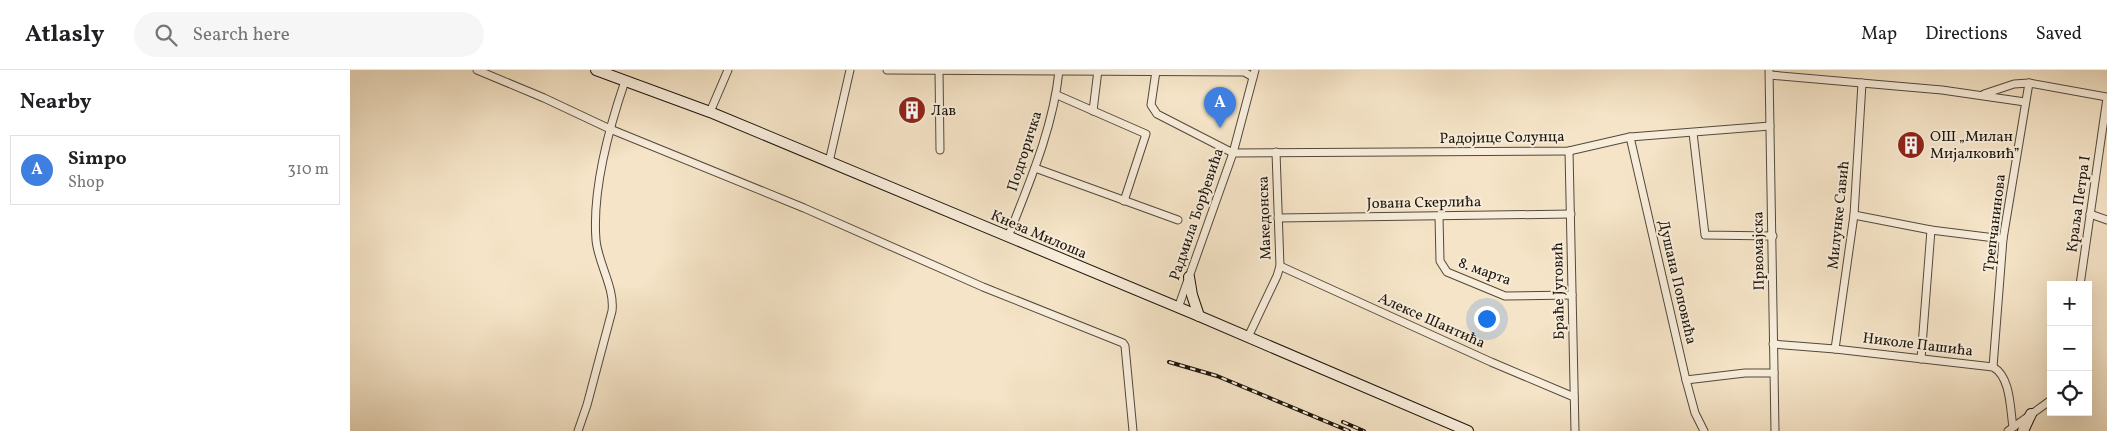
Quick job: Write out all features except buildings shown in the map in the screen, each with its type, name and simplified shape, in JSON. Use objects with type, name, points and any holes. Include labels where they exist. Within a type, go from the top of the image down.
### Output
[{"type":"main road","name":"Кнеза Милоша","points":[[596,70],[710,112],[1199,316],[1450,427],[1468,431]]},
{"type":"main road","points":[[1189,277],[1192,295],[1199,316]]},
{"type":"main road","points":[[2023,431],[2031,414]]},
{"type":"street","points":[[477,70],[544,98],[610,129],[804,208],[983,287],[1123,343],[1125,346],[1133,431]]},
{"type":"street","points":[[710,112],[728,70]]},
{"type":"street","points":[[829,162],[850,70]]},
{"type":"street","points":[[887,70],[1098,70],[1254,73]]},
{"type":"street","points":[[939,70],[940,150]]},
{"type":"street","points":[[1093,111],[1098,70]]},
{"type":"street","name":"Подгоричка","points":[[1008,237],[1035,168],[1057,95],[1059,71]]},
{"type":"street","points":[[1156,71],[1152,105],[1157,114],[1233,153]]},
{"type":"street","name":"Радмила Ђорђевића","points":[[1178,308],[1233,153],[1254,73]]},
{"type":"street","points":[[1769,73],[1862,84],[1942,90],[2025,102]]},
{"type":"street","name":"Првомајска","points":[[1769,73],[1775,431]]},
{"type":"street","points":[[578,431],[587,405],[613,306],[613,299],[597,250],[596,238],[599,190],[610,129],[625,81]]},
{"type":"street","name":"Милунке Савић","points":[[1836,349],[1854,216],[1862,84]]},
{"type":"street","points":[[1981,95],[2014,84],[2029,84],[2107,98]]},
{"type":"street","name":"Трепчанинова","points":[[1993,367],[2003,239],[2029,84]]},
{"type":"street","points":[[1057,95],[1146,134],[1124,201]]},
{"type":"street","name":"Краља Петра I","points":[[2081,281],[2107,98]]},
{"type":"street","name":"Радојице Солунца","points":[[1233,153],[1569,152],[1630,137],[1770,126]]},
{"type":"street","points":[[1693,133],[1705,235],[1773,236]]},
{"type":"street","name":"Душана Поповића","points":[[1630,137],[1686,380],[1695,413],[1704,431]]},
{"type":"street","name":"Македонска","points":[[1248,337],[1280,266],[1276,152]]},
{"type":"street","name":"Браће Југовић","points":[[1569,152],[1575,431]]},
{"type":"street","points":[[1035,168],[1178,220]]},
{"type":"street","name":"Јована Скерлића","points":[[1278,218],[1571,214]]},
{"type":"street","points":[[2090,214],[2107,220]]},
{"type":"street","name":"8. марта","points":[[1439,216],[1440,262],[1447,272],[1505,296],[1572,294]]},
{"type":"street","points":[[1854,216],[1932,230],[2003,239]]},
{"type":"street","points":[[1921,359],[1932,230]]},
{"type":"street","name":"Алексе Шантића","points":[[1280,266],[1491,362],[1574,397]]},
{"type":"street","name":"Николе Пашића","points":[[1773,344],[1836,349],[1993,367],[2002,375],[2005,384],[2011,429]]},
{"type":"street","points":[[1686,380],[1745,373],[1774,373]]},
{"type":"street","points":[[2011,429],[2047,403]]},
{"type":"railway","points":[[1169,362],[1217,376],[1349,431]]},
{"type":"railway","points":[[1343,422],[1364,431]]},
{"type":"place","name":"Лав","points":[[912,110]]},
{"type":"place","name":"Simpo","points":[[1220,128]]},
{"type":"place","name":"ОШ „Милан Мијалковић”","points":[[1911,145]]}]
